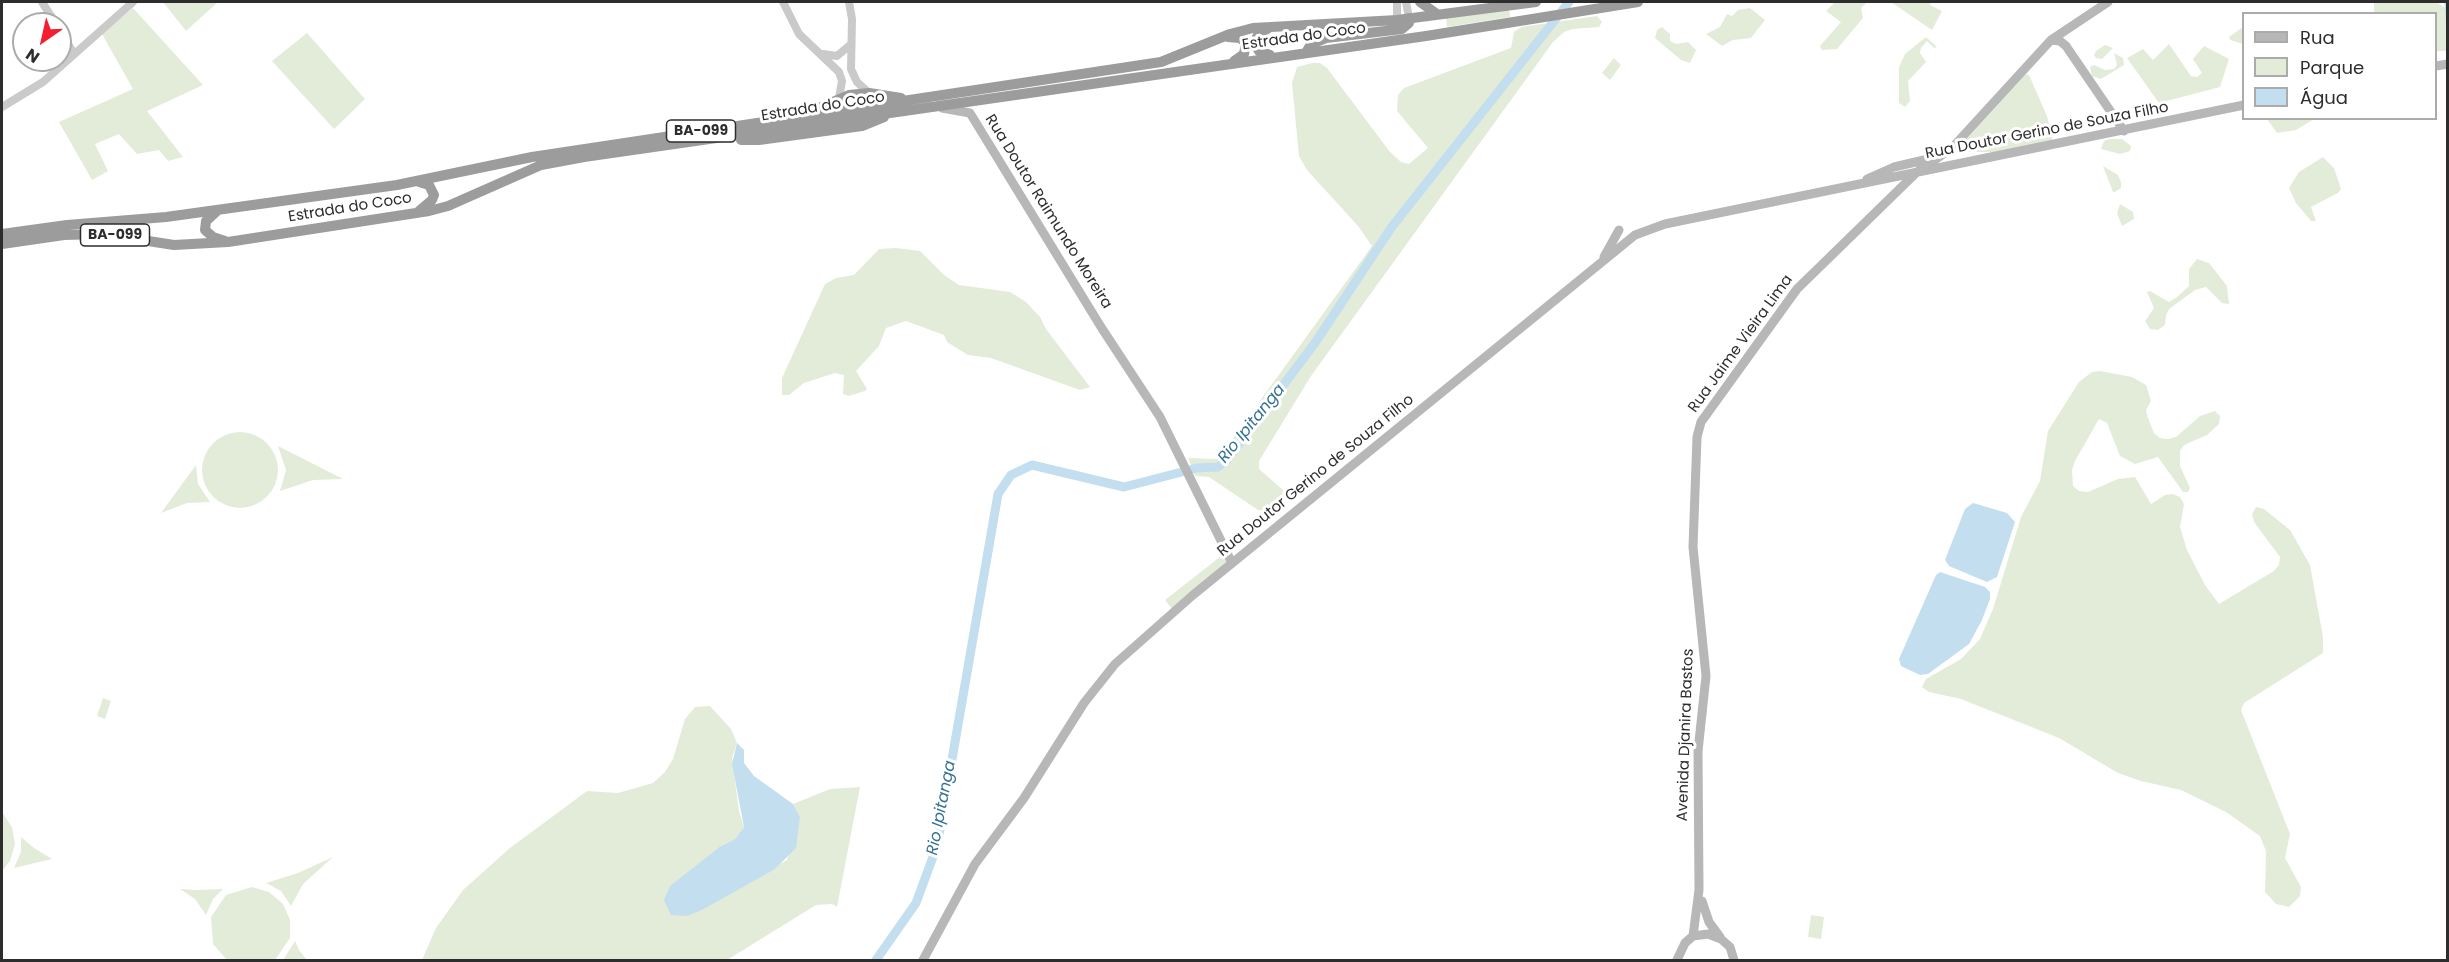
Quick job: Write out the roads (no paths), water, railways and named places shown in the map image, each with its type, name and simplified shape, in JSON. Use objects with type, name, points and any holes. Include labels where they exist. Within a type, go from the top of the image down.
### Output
[{"type":"highway","points":[[1420,2],[1437,14]]},
{"type":"highway","name":"Estrada do Coco","points":[[2,232],[219,210],[418,181],[532,156],[1161,62],[1243,30],[1273,26],[1397,20],[1536,2]]},
{"type":"highway","name":"Estrada do Coco","points":[[2,244],[64,235],[103,234],[174,245],[228,242],[417,213],[448,206],[549,163],[713,139],[759,141],[852,128],[876,121],[891,112],[922,107],[1276,55],[1426,36],[1534,16],[1638,2]]},
{"type":"highway","points":[[1307,51],[1311,44],[1326,38],[1402,29],[1409,23],[1409,18]]},
{"type":"highway","points":[[1273,26],[1258,35],[1254,43],[1259,51],[1276,55]]},
{"type":"highway","points":[[1224,36],[1240,38],[1246,43],[1244,54],[1231,63]]},
{"type":"highway","points":[[801,116],[839,98],[869,93],[910,100]]},
{"type":"highway","points":[[417,213],[429,204],[434,195],[429,185],[418,181]]},
{"type":"highway","points":[[219,210],[206,221],[205,230],[213,237],[228,242]]},
{"type":"main road","points":[[1917,172],[1952,148],[2051,40],[2108,2]]},
{"type":"main road","points":[[2072,26],[2069,37],[2075,59]]},
{"type":"main road","points":[[2051,40],[2063,43],[2124,131]]},
{"type":"main road","name":"Rua Doutor Raimundo Moreira","points":[[970,113],[985,98]]},
{"type":"main road","name":"Rua Doutor Gerino de Souza Filho","points":[[923,960],[975,864],[1024,798],[1103,676],[1169,615],[1635,235],[1665,224],[2242,105]]},
{"type":"main road","name":"Rua Doutor Raimundo Moreira","points":[[922,107],[970,113]]},
{"type":"main road","name":"Rua Doutor Raimundo Moreira","points":[[970,113],[1178,450],[1192,485],[1228,553],[1236,560]]},
{"type":"main road","name":"Rua Doutor Gerino de Souza Filho","points":[[1857,184],[1894,167],[1940,156]]},
{"type":"main road","name":"Rua Jaime Vieira Lima","points":[[1696,437],[1707,413],[1797,289],[1917,172]]},
{"type":"main road","points":[[1601,261],[1619,230]]},
{"type":"main road","name":"Avenida Djanira Bastos","points":[[1693,936],[1700,890],[1698,751],[1706,662],[1693,547],[1696,437]]},
{"type":"main road","name":"Avenida Djanira Bastos","points":[[1700,890],[1706,915],[1721,939],[1730,947],[1734,960]]},
{"type":"main road","points":[[1677,960],[1681,947],[1693,936],[1708,934],[1721,939]]},
{"type":"street","points":[[2,107],[43,82],[134,2]]},
{"type":"street","points":[[783,2],[796,30],[822,54],[840,75],[839,98]]},
{"type":"street","points":[[849,2],[852,19],[850,63],[855,78],[869,93]]},
{"type":"street","points":[[1397,2],[1397,20]]},
{"type":"street","points":[[1406,2],[1409,18]]},
{"type":"street","points":[[822,54],[837,56],[850,45]]},
{"type":"water","points":[[1973,503],[2007,513],[2015,522],[1997,577],[1987,582],[1949,566],[1945,560],[1965,509]]},
{"type":"water","points":[[1940,572],[1985,587],[1990,592],[1990,599],[1969,644],[1928,674],[1920,675],[1901,666],[1899,659],[1936,575]]},
{"type":"water","points":[[737,743],[744,750],[744,763],[754,776],[793,804],[800,817],[796,848],[775,869],[702,910],[687,916],[671,915],[664,900],[670,886],[721,846],[735,839],[744,827],[732,764]]},
{"type":"waterway","name":"Rio Ipitanga","points":[[876,960],[916,903],[937,846],[998,494],[1011,475],[1032,465],[1124,487],[1197,468],[1218,467],[1226,461],[1315,343],[1391,228],[1569,2]]},
{"type":"waterway","points":[[2445,2],[2448,36]]}]
